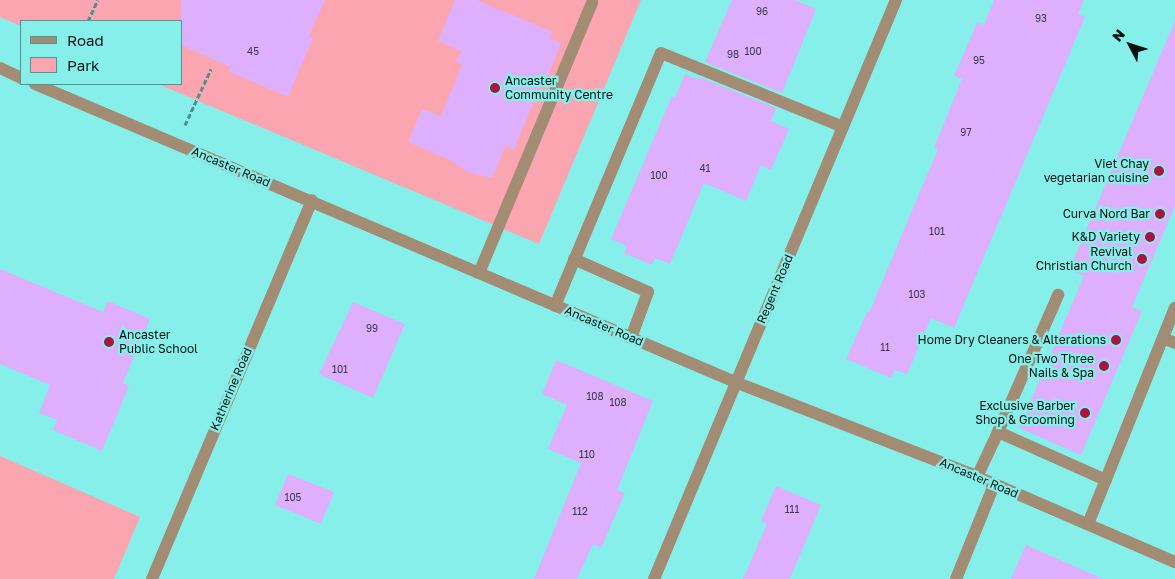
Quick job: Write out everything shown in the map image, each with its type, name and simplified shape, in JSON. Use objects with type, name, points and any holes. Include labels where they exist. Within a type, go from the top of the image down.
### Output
[{"type":"street","name":"Regent Road","points":[[654,579],[896,0]]},
{"type":"street","points":[[479,273],[592,3]]},
{"type":"street","points":[[555,306],[661,53],[843,127]]},
{"type":"street","points":[[0,68],[20,78]]},
{"type":"street","name":"Ancaster Road","points":[[37,85],[312,200],[735,382],[977,477],[1175,562]]},
{"type":"street","name":"Katherine Road","points":[[152,579],[312,200]]},
{"type":"street","points":[[574,259],[648,292],[631,338]]},
{"type":"street","points":[[977,477],[1058,295]]},
{"type":"street","points":[[1088,524],[1175,308]]},
{"type":"street","points":[[1163,338],[1175,343]]},
{"type":"street","points":[[998,432],[1106,480]]},
{"type":"street","points":[[956,579],[994,484]]},
{"type":"path","points":[[88,20],[98,0]]},
{"type":"path","points":[[176,144],[212,69]]},
{"type":"green space","points":[[0,0],[641,0],[539,244],[160,85],[182,85],[182,20],[20,20],[20,26],[0,17]]},
{"type":"green space","points":[[0,456],[140,517],[114,579],[0,579]]},
{"type":"building","points":[[181,0],[325,0],[309,36],[313,38],[288,97],[228,71],[230,67],[182,45]]},
{"type":"building","name":"Ancaster Community Centre","points":[[455,0],[477,0],[553,32],[550,38],[561,43],[547,78],[544,76],[514,150],[506,146],[492,178],[470,173],[448,159],[408,142],[422,109],[441,116],[462,65],[456,62],[461,51],[438,41]]},
{"type":"building","points":[[732,0],[795,0],[816,9],[782,93],[705,62]]},
{"type":"building","points":[[994,0],[1084,0],[1078,14],[1085,17],[954,328],[931,318],[907,374],[895,370],[891,378],[846,359],[867,312],[869,313],[938,149],[934,148],[962,79],[954,76],[977,23],[984,25]]},
{"type":"building","points":[[1175,21],[1175,206],[1132,307],[1142,311],[1081,455],[1019,428],[1084,276],[1069,270]]},
{"type":"building","points":[[685,74],[698,80],[699,77],[776,108],[771,121],[789,129],[771,170],[761,165],[746,201],[704,183],[670,264],[655,258],[652,265],[624,253],[627,246],[611,239],[672,96],[675,98]]},
{"type":"building","points":[[0,269],[103,312],[108,301],[150,319],[123,383],[129,386],[102,451],[53,430],[57,420],[39,413],[50,385],[0,364]]},
{"type":"building","points":[[353,302],[405,324],[373,398],[319,374]]},
{"type":"building","points":[[556,360],[653,401],[617,490],[625,493],[601,548],[593,544],[577,579],[534,579],[581,463],[548,449],[567,405],[542,394]]},
{"type":"building","points":[[288,474],[334,492],[321,524],[275,505]]},
{"type":"building","points":[[776,486],[821,505],[790,579],[743,579],[767,524],[761,521]]},
{"type":"building","points":[[1026,545],[1103,579],[1011,579]]},
{"type":"place","name":"Ancaster Community Centre","points":[[495,88]]},
{"type":"place","name":"Viet Chay vegetarian cuisine","points":[[1159,171]]},
{"type":"place","name":"Curva Nord Bar","points":[[1160,214]]},
{"type":"place","name":"K&D Variety","points":[[1150,237]]},
{"type":"place","name":"Revival Christian Church","points":[[1142,259]]},
{"type":"place","name":"Home Dry Cleaners & Alterations","points":[[1116,340]]},
{"type":"place","name":"Ancaster Public School","points":[[109,342]]},
{"type":"place","name":"One Two Three Nails & Spa","points":[[1104,366]]},
{"type":"place","name":"Exclusive Barber Shop & Grooming","points":[[1085,413]]}]
